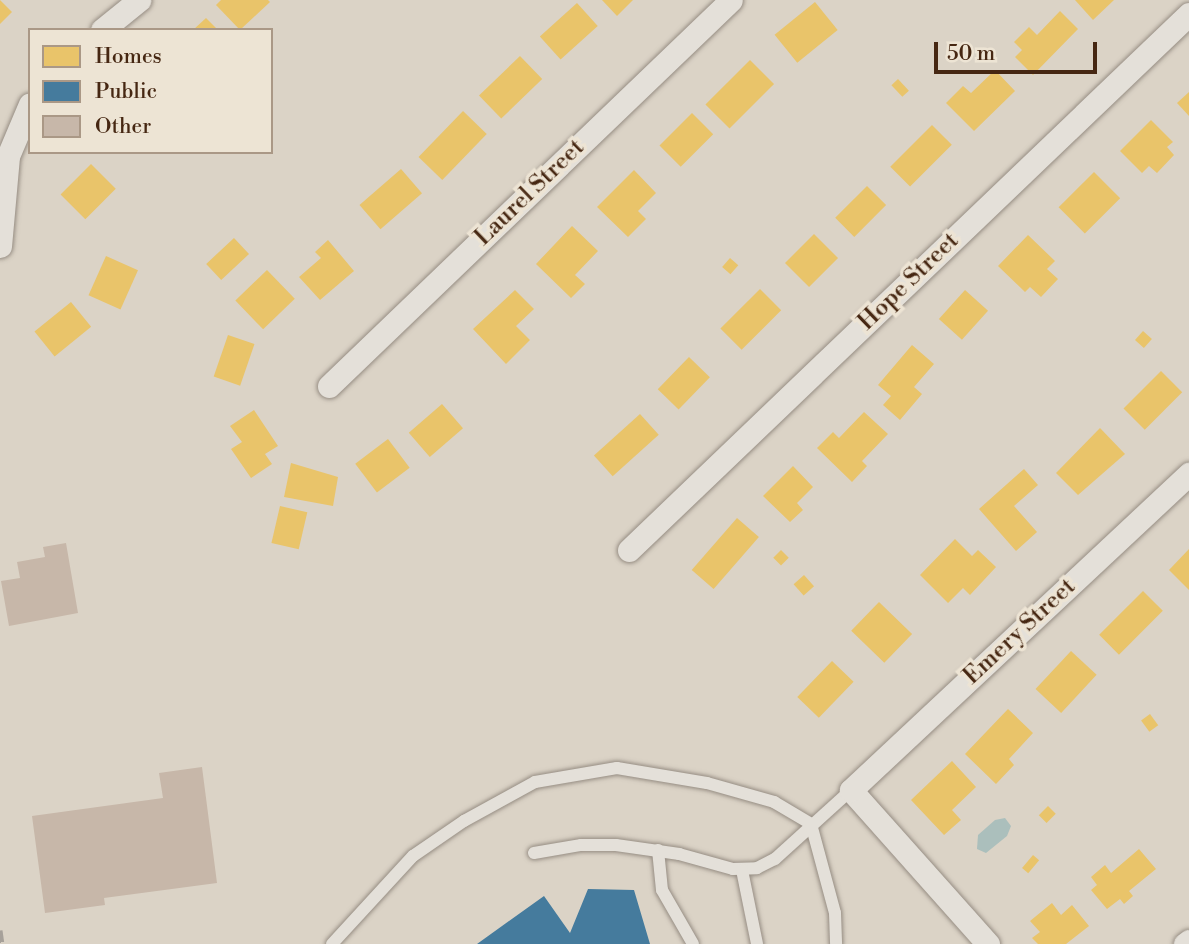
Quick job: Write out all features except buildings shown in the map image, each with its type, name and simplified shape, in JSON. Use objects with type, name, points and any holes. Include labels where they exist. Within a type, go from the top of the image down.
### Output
[{"type":"street","points":[[104,28],[139,0]]},
{"type":"street","name":"Laurel Street","points":[[329,386],[731,0]]},
{"type":"street","name":"Hope Street","points":[[629,550],[1189,14]]},
{"type":"street","points":[[0,246],[8,156],[28,109]]},
{"type":"street","name":"Emery Street","points":[[851,790],[1189,474]]},
{"type":"street","points":[[851,790],[988,944]]},
{"type":"lane","points":[[331,944],[413,856],[534,782],[617,768],[751,796],[774,803],[811,824],[835,913],[836,944]]},
{"type":"lane","points":[[534,853],[595,844],[658,850],[742,870],[775,859],[851,790]]},
{"type":"lane","points":[[658,850],[662,890],[693,944]]},
{"type":"lane","points":[[742,870],[757,944]]},
{"type":"shaded area","points":[[1005,818],[1011,826],[1007,836],[986,853],[977,849],[978,835],[995,820]]},
{"type":"railway","points":[[0,930],[2,944]]}]
